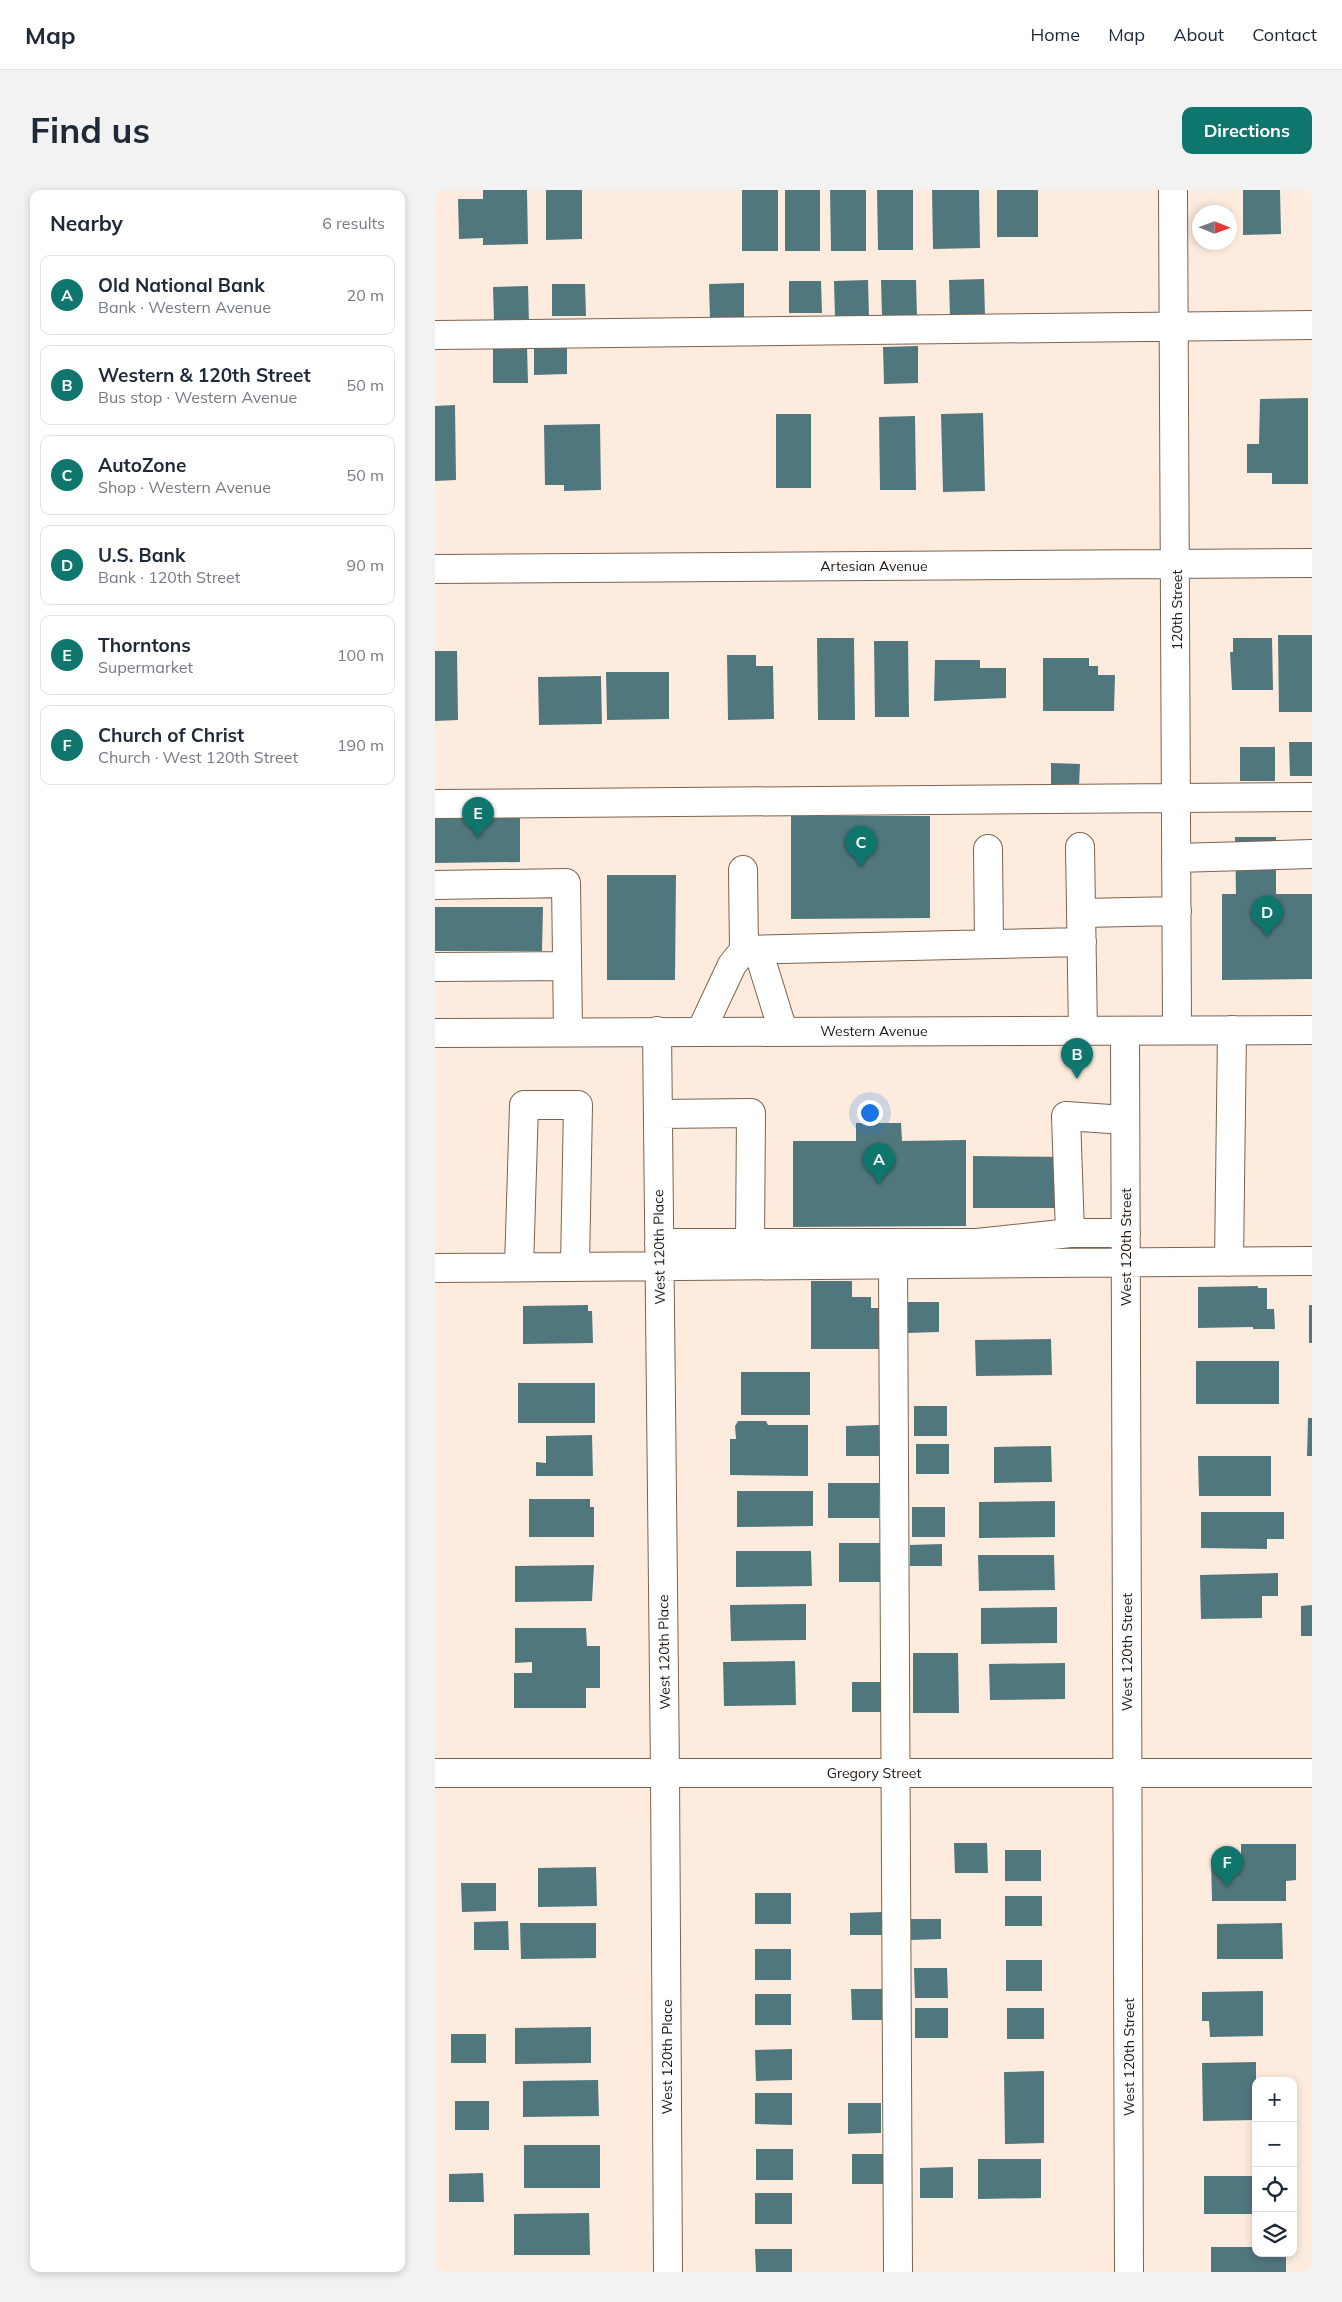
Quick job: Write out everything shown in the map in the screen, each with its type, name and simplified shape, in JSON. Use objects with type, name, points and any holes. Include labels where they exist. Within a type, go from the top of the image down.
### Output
[{"type":"street","name":"120th Street","points":[[1173,190],[1177,564],[1177,1030]]},
{"type":"street","points":[[435,336],[1173,325],[1312,325]]},
{"type":"street","name":"Artesian Avenue","points":[[435,569],[1312,563]]},
{"type":"street","points":[[435,804],[1312,797]]},
{"type":"street","points":[[1080,847],[1083,1032]]},
{"type":"street","points":[[988,849],[989,944]]},
{"type":"street","points":[[1177,858],[1312,854]]},
{"type":"street","points":[[743,870],[751,950],[783,1031]]},
{"type":"street","points":[[435,886],[565,883],[568,1032]]},
{"type":"street","points":[[1082,913],[1177,912]]},
{"type":"street","points":[[701,1031],[731,966],[751,950],[1082,942]]},
{"type":"street","points":[[435,967],[567,966]]},
{"type":"street","points":[[1229,1262],[1232,1030]]},
{"type":"street","name":"Western Avenue","points":[[435,1033],[1312,1030]]},
{"type":"street","name":"West 120th Place","points":[[657,1031],[668,2272]]},
{"type":"street","name":"West 120th Street","points":[[1125,1031],[1129,2272]]},
{"type":"street","points":[[519,1267],[524,1105],[577,1105],[575,1266]]},
{"type":"street","points":[[658,1114],[751,1112],[750,1243]]},
{"type":"street","points":[[1069,1233],[1066,1116],[1125,1120]]},
{"type":"street","points":[[435,1268],[575,1266],[750,1243],[977,1243],[1069,1233],[1126,1233]]},
{"type":"street","points":[[659,1254],[893,1264],[1312,1261]]},
{"type":"street","points":[[893,1264],[898,2272]]},
{"type":"street","name":"Gregory Street","points":[[435,1773],[1312,1773]]},
{"type":"building","points":[[483,190],[527,190],[528,244],[483,245],[483,238],[459,239],[458,199],[483,199]]},
{"type":"building","points":[[546,190],[582,190],[582,239],[546,240]]},
{"type":"building","points":[[742,190],[778,190],[778,251],[742,251]]},
{"type":"building","points":[[785,190],[820,190],[820,251],[785,251]]},
{"type":"building","points":[[830,190],[866,190],[866,251],[831,251]]},
{"type":"building","points":[[877,190],[913,190],[913,250],[878,250]]},
{"type":"building","points":[[932,190],[979,190],[980,248],[933,249]]},
{"type":"building","points":[[997,190],[1038,190],[1038,237],[997,237]]},
{"type":"building","points":[[1243,190],[1280,190],[1281,234],[1243,235]]},
{"type":"building","points":[[984,279],[985,316],[950,317],[949,280]]},
{"type":"building","points":[[868,280],[869,317],[835,318],[834,281]]},
{"type":"building","points":[[881,280],[916,280],[917,317],[882,317]]},
{"type":"building","points":[[789,281],[821,281],[822,313],[789,313]]},
{"type":"building","points":[[744,283],[744,320],[710,320],[709,284]]},
{"type":"building","points":[[552,284],[585,284],[586,316],[552,316]]},
{"type":"building","points":[[528,286],[529,323],[494,323],[493,287]]},
{"type":"building","points":[[567,342],[567,374],[534,375],[534,343]]},
{"type":"building","points":[[527,346],[528,383],[493,383],[493,347]]},
{"type":"building","points":[[918,346],[918,383],[884,384],[883,347]]},
{"type":"building","points":[[1308,398],[1308,484],[1272,484],[1272,473],[1247,473],[1247,444],[1259,444],[1260,399]]},
{"type":"building","points":[[455,405],[456,480],[435,481],[435,406]]},
{"type":"building","points":[[983,413],[985,491],[943,492],[941,414]]},
{"type":"building","points":[[776,414],[811,414],[811,488],[776,488]]},
{"type":"building","points":[[915,416],[916,490],[880,490],[879,417]]},
{"type":"building","points":[[600,424],[601,490],[564,491],[564,485],[545,485],[544,425]]},
{"type":"building","points":[[1278,635],[1312,635],[1312,712],[1279,712]]},
{"type":"building","points":[[817,638],[854,638],[855,720],[818,720]]},
{"type":"building","points":[[1233,638],[1272,638],[1273,690],[1232,690],[1230,652],[1233,652]]},
{"type":"building","points":[[874,641],[908,641],[909,717],[875,717]]},
{"type":"building","points":[[435,651],[457,651],[458,720],[435,721]]},
{"type":"building","points":[[727,655],[756,655],[756,666],[773,666],[774,719],[728,720]]},
{"type":"building","points":[[1043,658],[1089,658],[1089,666],[1098,666],[1098,675],[1115,675],[1114,711],[1043,711]]},
{"type":"building","points":[[935,660],[980,660],[980,668],[1006,668],[1006,698],[934,701]]},
{"type":"building","points":[[606,672],[669,672],[669,719],[607,720]]},
{"type":"building","points":[[601,676],[602,724],[539,725],[538,677]]},
{"type":"building","points":[[1289,742],[1312,742],[1312,776],[1290,776]]},
{"type":"building","points":[[1240,747],[1275,747],[1275,781],[1240,781]]},
{"type":"building","points":[[1051,763],[1080,764],[1079,786],[1051,786]]},
{"type":"building","points":[[520,813],[520,862],[435,863],[435,814]]},
{"type":"building","points":[[791,816],[930,816],[930,918],[791,919]]},
{"type":"building","points":[[1235,837],[1276,837],[1276,894],[1312,894],[1312,979],[1222,980],[1222,894],[1236,894]]},
{"type":"building","points":[[607,875],[676,875],[675,980],[607,980]]},
{"type":"building","points":[[435,907],[543,907],[542,951],[435,951]]},
{"type":"building","points":[[856,1123],[901,1123],[902,1141],[966,1140],[966,1226],[793,1227],[793,1141],[856,1141]]},
{"type":"building","points":[[973,1156],[1079,1157],[1079,1208],[973,1208]]},
{"type":"building","points":[[811,1281],[852,1281],[852,1297],[871,1297],[871,1308],[881,1308],[881,1349],[811,1349]]},
{"type":"building","points":[[1258,1286],[1258,1288],[1267,1288],[1267,1309],[1274,1309],[1275,1329],[1253,1329],[1253,1327],[1198,1328],[1198,1287]]},
{"type":"building","points":[[906,1302],[939,1302],[939,1332],[906,1333]]},
{"type":"building","points":[[588,1305],[588,1311],[592,1311],[593,1343],[523,1344],[523,1306]]},
{"type":"building","points":[[1309,1305],[1312,1305],[1312,1343],[1309,1343]]},
{"type":"building","points":[[1051,1339],[1052,1375],[976,1376],[975,1340]]},
{"type":"building","points":[[1196,1361],[1279,1361],[1279,1404],[1196,1404]]},
{"type":"building","points":[[741,1372],[810,1372],[810,1415],[741,1415]]},
{"type":"building","points":[[518,1383],[595,1383],[595,1423],[518,1423]]},
{"type":"building","points":[[914,1406],[947,1406],[947,1436],[914,1436]]},
{"type":"building","points":[[1308,1418],[1312,1418],[1312,1456],[1307,1456]]},
{"type":"building","points":[[738,1421],[766,1421],[768,1425],[808,1425],[808,1476],[730,1475],[730,1439],[736,1439],[735,1426]]},
{"type":"building","points":[[879,1425],[879,1456],[846,1456],[846,1426]]},
{"type":"building","points":[[592,1435],[593,1476],[536,1476],[536,1462],[546,1463],[546,1436]]},
{"type":"building","points":[[916,1444],[949,1444],[949,1474],[916,1474]]},
{"type":"building","points":[[1051,1446],[1052,1482],[994,1483],[994,1447]]},
{"type":"building","points":[[1198,1456],[1271,1456],[1271,1496],[1199,1496]]},
{"type":"building","points":[[828,1483],[879,1483],[879,1518],[828,1518]]},
{"type":"building","points":[[737,1491],[813,1491],[813,1526],[737,1527]]},
{"type":"building","points":[[529,1499],[590,1499],[590,1507],[594,1507],[594,1537],[529,1537]]},
{"type":"building","points":[[1055,1501],[1055,1537],[979,1538],[979,1502]]},
{"type":"building","points":[[912,1507],[945,1507],[945,1537],[912,1537]]},
{"type":"building","points":[[1201,1512],[1284,1512],[1284,1539],[1267,1539],[1267,1549],[1201,1548]]},
{"type":"building","points":[[839,1543],[880,1543],[880,1582],[839,1582]]},
{"type":"building","points":[[942,1544],[942,1566],[910,1566],[910,1545]]},
{"type":"building","points":[[736,1551],[811,1551],[812,1586],[736,1587]]},
{"type":"building","points":[[978,1555],[1054,1555],[1055,1590],[979,1591]]},
{"type":"building","points":[[594,1565],[592,1601],[515,1602],[515,1566]]},
{"type":"building","points":[[1278,1573],[1278,1596],[1262,1596],[1262,1618],[1201,1619],[1200,1575]]},
{"type":"building","points":[[806,1604],[806,1640],[731,1641],[730,1605]]},
{"type":"building","points":[[1312,1605],[1312,1636],[1301,1636],[1301,1606]]},
{"type":"building","points":[[1057,1607],[1057,1643],[981,1644],[981,1608]]},
{"type":"building","points":[[515,1628],[586,1628],[587,1646],[600,1646],[600,1688],[586,1688],[586,1708],[514,1708],[514,1673],[532,1673],[532,1662],[515,1663]]},
{"type":"building","points":[[913,1653],[958,1653],[959,1713],[913,1713]]},
{"type":"building","points":[[795,1661],[796,1705],[724,1706],[723,1662]]},
{"type":"building","points":[[1065,1663],[1065,1699],[990,1700],[989,1664]]},
{"type":"building","points":[[852,1682],[884,1682],[885,1712],[852,1712]]},
{"type":"building","points":[[954,1843],[987,1843],[988,1873],[955,1873]]},
{"type":"building","points":[[1241,1844],[1296,1844],[1296,1880],[1286,1881],[1286,1901],[1212,1901],[1211,1859],[1241,1859]]},
{"type":"building","points":[[1005,1850],[1041,1850],[1041,1881],[1005,1881]]},
{"type":"building","points":[[596,1867],[597,1906],[538,1907],[538,1868]]},
{"type":"building","points":[[461,1883],[496,1883],[496,1911],[462,1912]]},
{"type":"building","points":[[755,1893],[791,1893],[791,1924],[755,1924]]},
{"type":"building","points":[[1005,1896],[1042,1896],[1042,1926],[1005,1926]]},
{"type":"building","points":[[883,1912],[883,1935],[850,1935],[850,1913]]},
{"type":"building","points":[[910,1919],[941,1919],[941,1939],[910,1940]]},
{"type":"building","points":[[508,1921],[509,1950],[474,1950],[474,1922]]},
{"type":"building","points":[[520,1923],[596,1923],[596,1958],[521,1959]]},
{"type":"building","points":[[1282,1923],[1283,1959],[1217,1959],[1217,1924]]},
{"type":"building","points":[[755,1949],[791,1949],[791,1980],[755,1980]]},
{"type":"building","points":[[1006,1960],[1042,1960],[1042,1991],[1006,1991]]},
{"type":"building","points":[[914,1968],[947,1968],[948,1998],[915,1998]]},
{"type":"building","points":[[851,1989],[884,1989],[885,2020],[852,2020]]},
{"type":"building","points":[[1263,1991],[1263,2036],[1210,2037],[1209,2021],[1202,2021],[1202,1992]]},
{"type":"building","points":[[755,1994],[791,1994],[791,2025],[755,2025]]},
{"type":"building","points":[[915,2008],[948,2008],[948,2038],[915,2038]]},
{"type":"building","points":[[1007,2008],[1044,2008],[1044,2039],[1007,2039]]},
{"type":"building","points":[[591,2027],[591,2063],[515,2064],[515,2028]]},
{"type":"building","points":[[451,2034],[486,2034],[486,2063],[451,2063]]},
{"type":"building","points":[[792,2049],[792,2080],[756,2081],[755,2050]]},
{"type":"building","points":[[1256,2062],[1256,2077],[1252,2077],[1252,2120],[1203,2121],[1202,2063]]},
{"type":"building","points":[[1044,2071],[1044,2143],[1005,2144],[1004,2072]]},
{"type":"building","points":[[598,2080],[599,2116],[523,2117],[523,2081]]},
{"type":"building","points":[[755,2093],[792,2093],[792,2125],[755,2124]]},
{"type":"building","points":[[455,2101],[489,2101],[489,2130],[455,2130]]},
{"type":"building","points":[[848,2103],[881,2103],[881,2133],[848,2134]]},
{"type":"building","points":[[524,2145],[600,2145],[600,2188],[524,2188]]},
{"type":"building","points":[[756,2149],[793,2149],[793,2180],[756,2180]]},
{"type":"building","points":[[852,2154],[885,2154],[885,2184],[852,2184]]},
{"type":"building","points":[[978,2159],[1041,2159],[1041,2198],[978,2199]]},
{"type":"building","points":[[953,2167],[953,2198],[920,2198],[920,2168]]},
{"type":"building","points":[[483,2173],[484,2202],[449,2202],[449,2174]]},
{"type":"building","points":[[1204,2176],[1252,2176],[1252,2214],[1204,2214]]},
{"type":"building","points":[[755,2193],[792,2193],[792,2224],[755,2224]]},
{"type":"building","points":[[589,2213],[590,2255],[514,2255],[514,2214]]},
{"type":"building","points":[[1211,2247],[1252,2247],[1252,2257],[1286,2257],[1286,2272],[1211,2272]]},
{"type":"building","points":[[755,2249],[792,2249],[792,2272],[756,2272]]},
{"type":"place","name":"Thorntons","points":[[478,838]]},
{"type":"place","name":"AutoZone","points":[[861,867]]},
{"type":"place","name":"U.S. Bank","points":[[1267,937]]},
{"type":"place","name":"Western & 120th Street","points":[[1077,1079]]},
{"type":"place","name":"Old National Bank","points":[[879,1184]]},
{"type":"place","name":"Church of Christ","points":[[1227,1887]]}]
